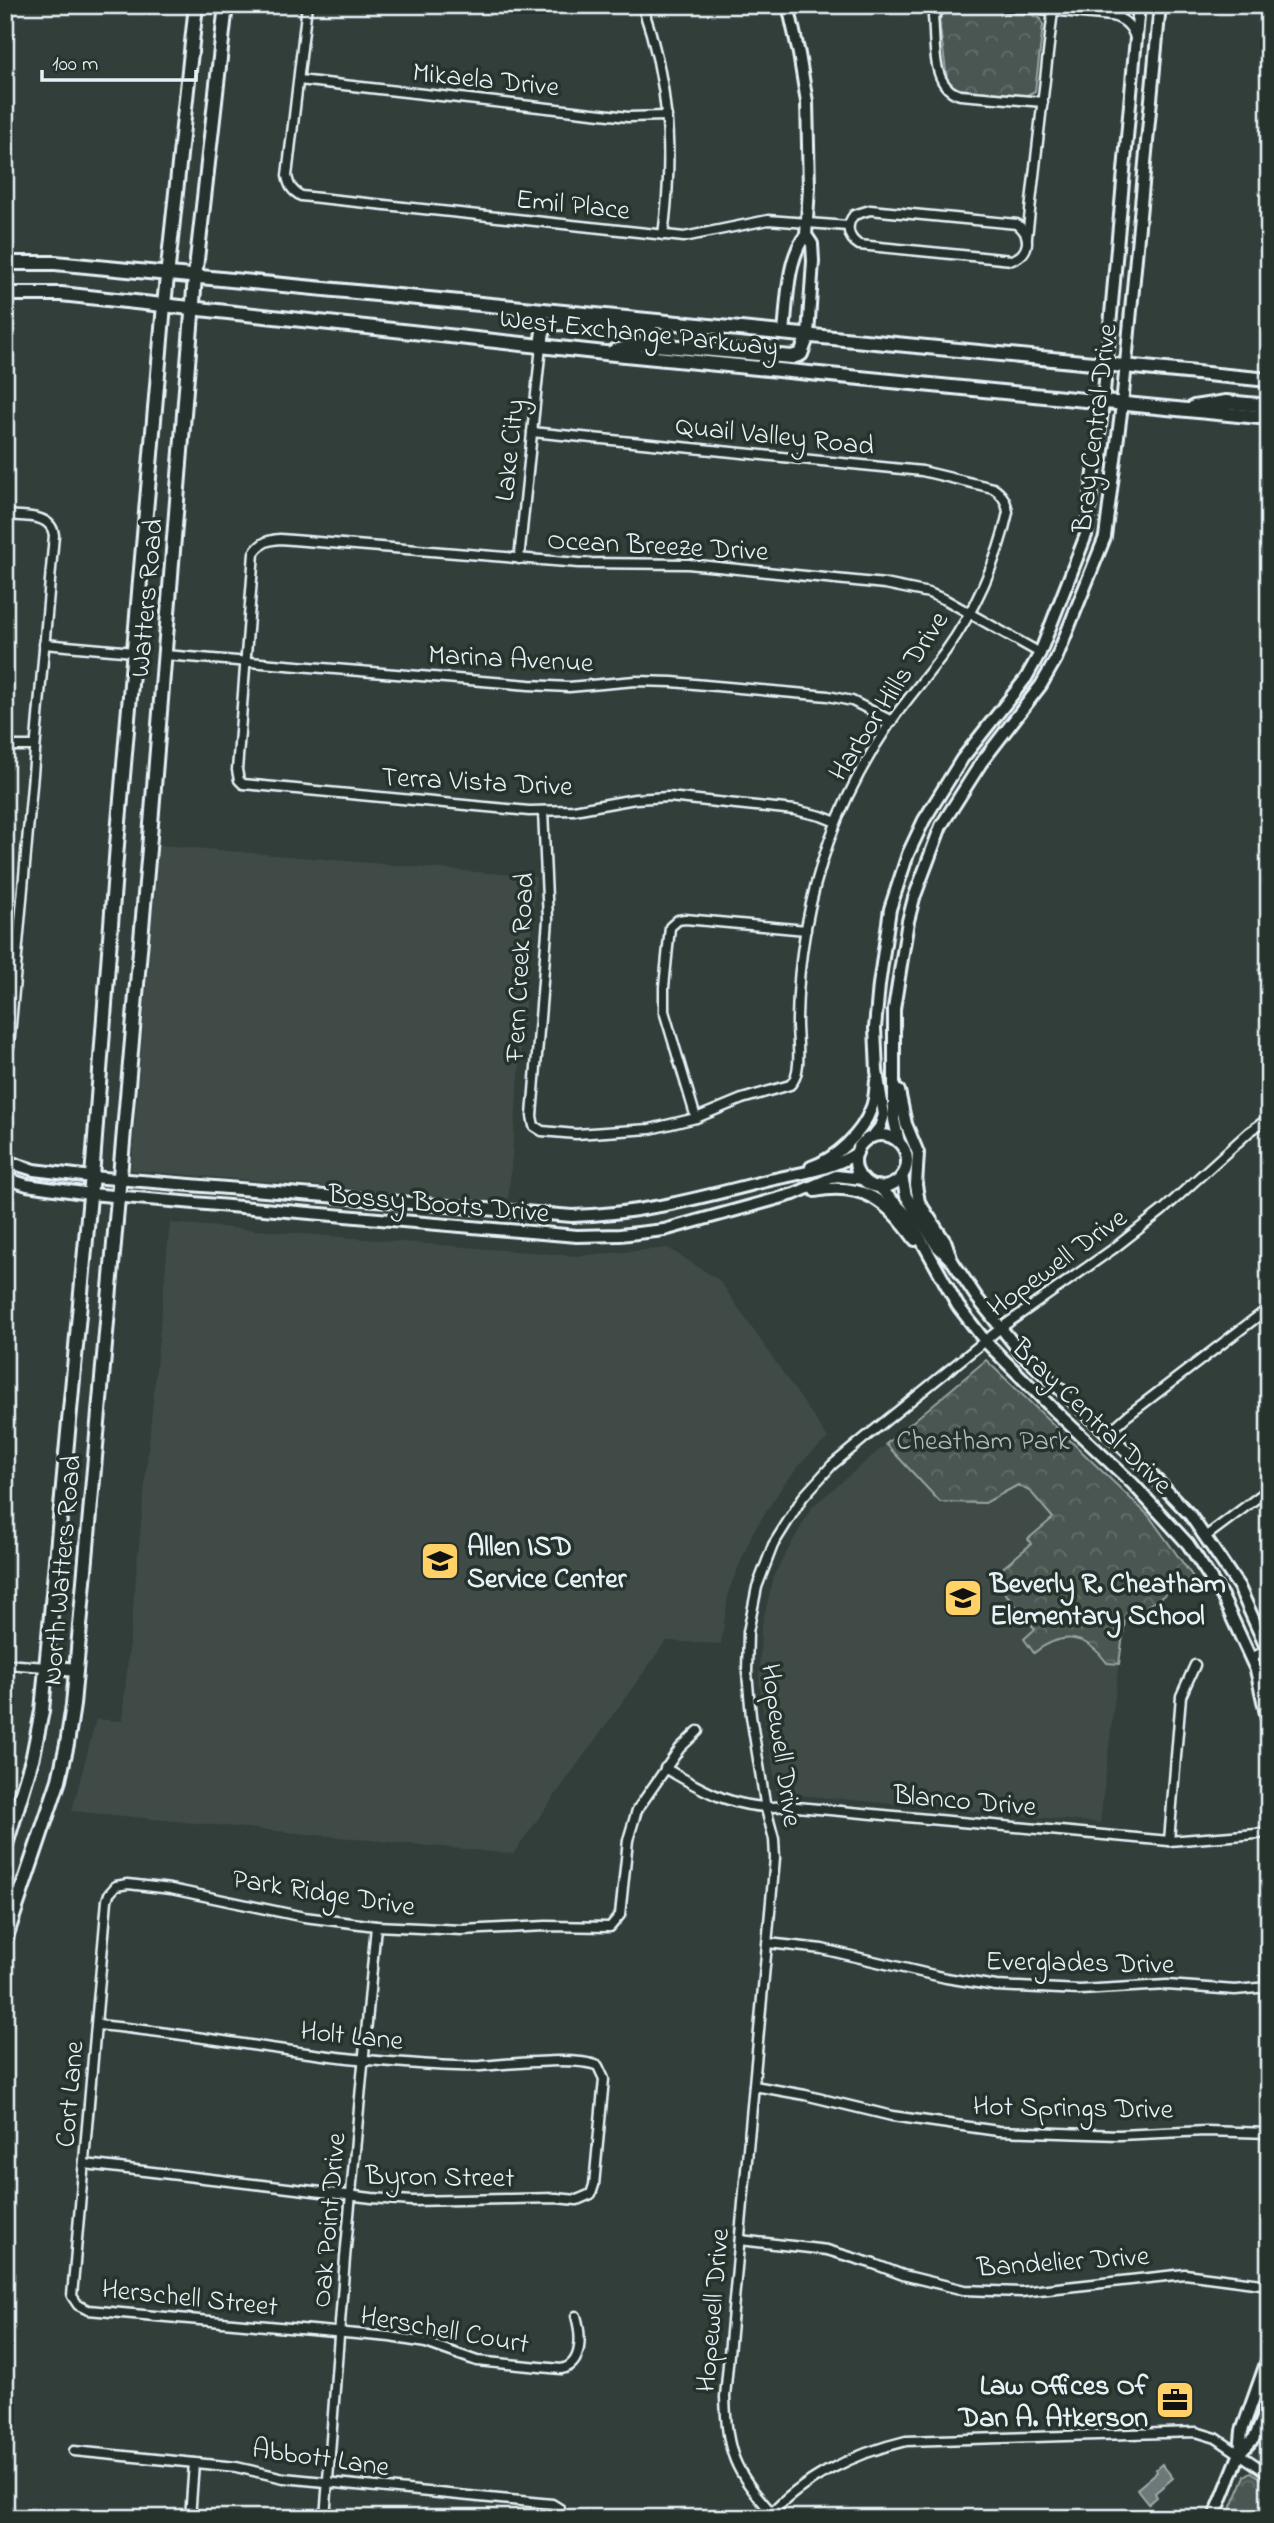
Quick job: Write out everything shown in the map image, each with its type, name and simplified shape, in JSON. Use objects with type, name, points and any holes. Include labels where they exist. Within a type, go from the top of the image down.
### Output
[{"type":"main road","name":"Watters Road","points":[[90,1194],[164,305],[196,5]]},
{"type":"main road","name":"Watters Road","points":[[117,1196],[195,277],[226,5]]},
{"type":"main road","name":"West Exchange Parkway","points":[[5,264],[55,263],[1269,380]]},
{"type":"main road","name":"West Exchange Parkway","points":[[5,294],[61,294],[605,353],[1269,418]]},
{"type":"main road","points":[[541,346],[543,331],[549,325],[557,323],[645,329],[667,323]]},
{"type":"main road","points":[[605,353],[644,344],[792,358],[801,354],[808,335]]},
{"type":"main road","points":[[1180,410],[1226,402],[1269,406]]},
{"type":"main road","name":"North Watters Road","points":[[5,1848],[33,1756],[41,1711],[90,1194]]},
{"type":"main road","name":"North Watters Road","points":[[5,1940],[59,1780],[67,1744],[76,1670],[117,1196]]},
{"type":"main road","points":[[46,1667],[76,1670]]},
{"type":"street","points":[[299,80],[307,5]]},
{"type":"street","points":[[642,5],[659,65],[667,116],[669,180],[663,235]]},
{"type":"street","points":[[784,333],[793,265],[806,229],[809,188],[807,103],[788,5]]},
{"type":"street","points":[[944,5],[933,17],[939,78],[947,89],[960,95],[1043,102]]},
{"type":"street","points":[[999,5],[1112,16],[1126,22],[1131,28],[1136,45]]},
{"type":"street","points":[[1112,16],[1131,5]]},
{"type":"street","name":"Bray Central Drive","points":[[872,1137],[880,1127],[884,1115],[877,1072],[875,1028],[879,985],[890,909],[908,854],[924,820],[962,759],[1026,678],[1040,653],[1086,535],[1103,403],[1139,5]]},
{"type":"street","name":"Bray Central Drive","points":[[899,1142],[894,1120],[893,1035],[896,995],[914,898],[941,826],[981,762],[1041,685],[1056,659],[1080,605],[1105,537],[1122,405],[1160,5]]},
{"type":"street","points":[[1027,238],[1018,225],[878,211],[859,212],[850,220],[848,226],[850,237],[859,244],[1006,260],[1023,254],[1027,244],[1053,10]]},
{"type":"street","name":"Mikaela Drive","points":[[299,80],[628,117],[667,116]]},
{"type":"street","name":"Emil Place","points":[[299,80],[288,176],[293,191],[311,198],[663,235],[697,236],[768,219],[784,219],[806,229],[848,226]]},
{"type":"street","points":[[1018,225],[1029,214]]},
{"type":"street","points":[[806,229],[812,244],[813,261],[808,335]]},
{"type":"street","name":"Lake City","points":[[519,559],[541,346]]},
{"type":"street","name":"Quail Valley Road","points":[[532,432],[922,471],[993,488],[1001,493],[1006,502]]},
{"type":"street","name":"Harbor Hills Drive","points":[[696,1118],[742,1099],[785,1088],[794,1081],[798,1070],[797,1000],[806,930],[815,888],[836,822],[859,774],[892,721],[945,652],[982,586],[1002,534],[1007,512],[1006,502]]},
{"type":"street","points":[[5,515],[37,518],[49,523],[54,535],[9,1047],[5,1052]]},
{"type":"street","name":"Ocean Breeze Drive","points":[[246,661],[254,553],[268,540],[279,539],[519,559],[609,564],[688,564],[885,584],[929,593],[1040,653]]},
{"type":"street","points":[[44,644],[134,652]]},
{"type":"street","name":"Marina Avenue","points":[[165,655],[529,685],[569,687],[635,681],[672,681],[828,696],[852,701],[892,721]]},
{"type":"street","name":"Terra Vista Drive","points":[[246,661],[237,770],[239,780],[249,786],[543,811],[668,797],[795,810],[836,822]]},
{"type":"street","points":[[5,746],[36,746]]},
{"type":"street","name":"Fern Creek Road","points":[[543,811],[549,908],[532,1116],[534,1126],[542,1131],[590,1135],[650,1129],[696,1118]]},
{"type":"street","points":[[696,1118],[664,1011],[668,933],[674,923],[685,919],[806,930]]},
{"type":"street","points":[[789,1176],[822,1162],[855,1134],[873,1105],[877,1072]]},
{"type":"street","points":[[895,1079],[906,1124],[918,1153],[916,1185],[919,1202],[946,1243],[953,1262]]},
{"type":"street","name":"Hopewell Drive","points":[[769,2515],[739,2473],[726,2429],[725,2397],[775,1858],[774,1839],[766,1809],[751,1716],[747,1673],[748,1632],[757,1587],[773,1545],[803,1497],[832,1465],[1002,1327],[1164,1210],[1249,1132],[1269,1118]]},
{"type":"street","points":[[888,1136],[899,1142],[907,1156],[907,1165],[902,1176],[890,1185],[878,1186],[863,1179],[856,1167],[857,1153],[863,1143],[872,1137],[888,1136]]},
{"type":"street","name":"Bossy Boots Drive","points":[[5,1161],[34,1170],[92,1177],[572,1216],[641,1211],[830,1167],[857,1153]]},
{"type":"street","name":"Bossy Boots Drive","points":[[5,1178],[27,1185],[90,1194],[578,1236],[664,1230],[794,1195],[836,1176],[863,1179]]},
{"type":"street","name":"Bray Central Drive","points":[[902,1176],[908,1200],[937,1246],[953,1262],[1021,1353],[1108,1433],[1190,1515],[1239,1587],[1268,1651]]},
{"type":"street","name":"Bray Central Drive","points":[[878,1186],[908,1216],[958,1306],[985,1341],[1133,1484],[1188,1544],[1222,1596],[1250,1658],[1269,1727]]},
{"type":"street","points":[[794,1195],[841,1187],[867,1195],[888,1209],[909,1231],[935,1268]]},
{"type":"street","points":[[1108,1433],[1269,1308]]},
{"type":"street","points":[[1205,1537],[1269,1489]]},
{"type":"street","points":[[1250,1658],[1268,1651]]},
{"type":"street","points":[[5,1664],[46,1667]]},
{"type":"street","points":[[1169,1841],[1181,1696],[1195,1665]]},
{"type":"street","points":[[665,1768],[680,1748],[698,1731]]},
{"type":"street","name":"Blanco Drive","points":[[665,1768],[721,1799],[766,1809],[786,1806],[1169,1841],[1269,1833]]},
{"type":"street","name":"Park Ridge Drive","points":[[114,1888],[128,1884],[171,1889],[304,1917],[376,1927],[462,1930],[573,1926],[604,1928],[613,1926],[620,1915],[628,1840],[636,1810],[665,1768]]},
{"type":"street","name":"Cort Lane","points":[[78,2305],[72,2296],[107,1900],[114,1888]]},
{"type":"street","name":"Oak Point Drive","points":[[325,2518],[376,1927]]},
{"type":"street","name":"Everglades Drive","points":[[768,1943],[822,1949],[946,1978],[996,1986],[1080,1990],[1167,1985],[1235,1990],[1268,1987]]},
{"type":"street","points":[[1269,1945],[1269,2020]]},
{"type":"street","name":"Holt Lane","points":[[98,2025],[147,2029],[364,2061],[465,2067],[556,2062],[594,2064],[601,2069],[604,2080],[594,2185],[587,2197]]},
{"type":"street","name":"Hot Springs Drive","points":[[754,2086],[892,2116],[998,2131],[1119,2134],[1206,2131],[1269,2133]]},
{"type":"street","name":"Byron Street","points":[[85,2164],[351,2196],[447,2201],[556,2198],[577,2200],[587,2197]]},
{"type":"street","name":"Bandelier Drive","points":[[740,2240],[827,2250],[902,2275],[964,2290],[1021,2292],[1185,2274],[1269,2285]]},
{"type":"street","name":"Herschell Street","points":[[78,2305],[88,2310],[341,2334]]},
{"type":"street","name":"Herschell Court","points":[[341,2334],[390,2337],[426,2343],[477,2361],[561,2369],[569,2367],[577,2358],[580,2330],[576,2316]]},
{"type":"street","points":[[1214,2518],[1240,2453],[1242,2431],[1269,2354]]},
{"type":"street","points":[[1240,2453],[1255,2437],[1269,2404]]},
{"type":"street","points":[[769,2515],[805,2486],[850,2459],[872,2449],[906,2441],[1196,2432],[1216,2438],[1269,2474]]},
{"type":"street","name":"Abbott Lane","points":[[74,2451],[236,2467],[284,2478],[328,2483],[552,2504],[560,2508],[564,2518]]},
{"type":"street","points":[[190,2518],[194,2463]]},
{"type":"shaded area","points":[[159,845],[536,877],[508,1202],[131,1170]]},
{"type":"shaded area","name":"Allen ISD Service Center","points":[[170,1223],[577,1256],[668,1248],[719,1280],[828,1438],[804,1460],[784,1484],[753,1532],[729,1590],[721,1644],[666,1641],[513,1854],[72,1811],[96,1719],[122,1721]]},
{"type":"shaded area","name":"Beverly R. Cheatham Elementary School","points":[[986,1360],[1193,1577],[1124,1620],[1100,1823],[777,1793],[759,1684],[761,1628],[775,1573],[812,1507]]},
{"type":"shaded area","points":[[1162,2464],[1173,2478],[1155,2493],[1157,2497],[1149,2504],[1137,2489],[1157,2472],[1156,2469]]},
{"type":"green space","points":[[952,7],[1032,15],[1041,19],[1043,25],[1035,91],[1025,96],[958,89],[951,85],[947,78],[939,21],[943,12]]},
{"type":"green space","name":"Cheatham Park","points":[[986,1360],[1149,1516],[1193,1577],[1125,1620],[1119,1664],[1107,1663],[1091,1646],[1073,1639],[1054,1641],[1034,1653],[1024,1639],[1035,1629],[992,1577],[1031,1544],[1028,1539],[1053,1518],[1031,1492],[1018,1485],[985,1503],[940,1502],[886,1444]]},
{"type":"green space","points":[[1251,2472],[1269,2483],[1269,2518],[1227,2518],[1245,2476]]},
{"type":"waterway","points":[[1259,970],[1269,957]]},
{"type":"place","name":"Allen ISD Service Center","points":[[440,1561]]},
{"type":"place","name":"Beverly R. Cheatham Elementary School","points":[[963,1598]]},
{"type":"place","name":"Law Offices Of Dan A. Atkerson","points":[[1175,2400]]}]
